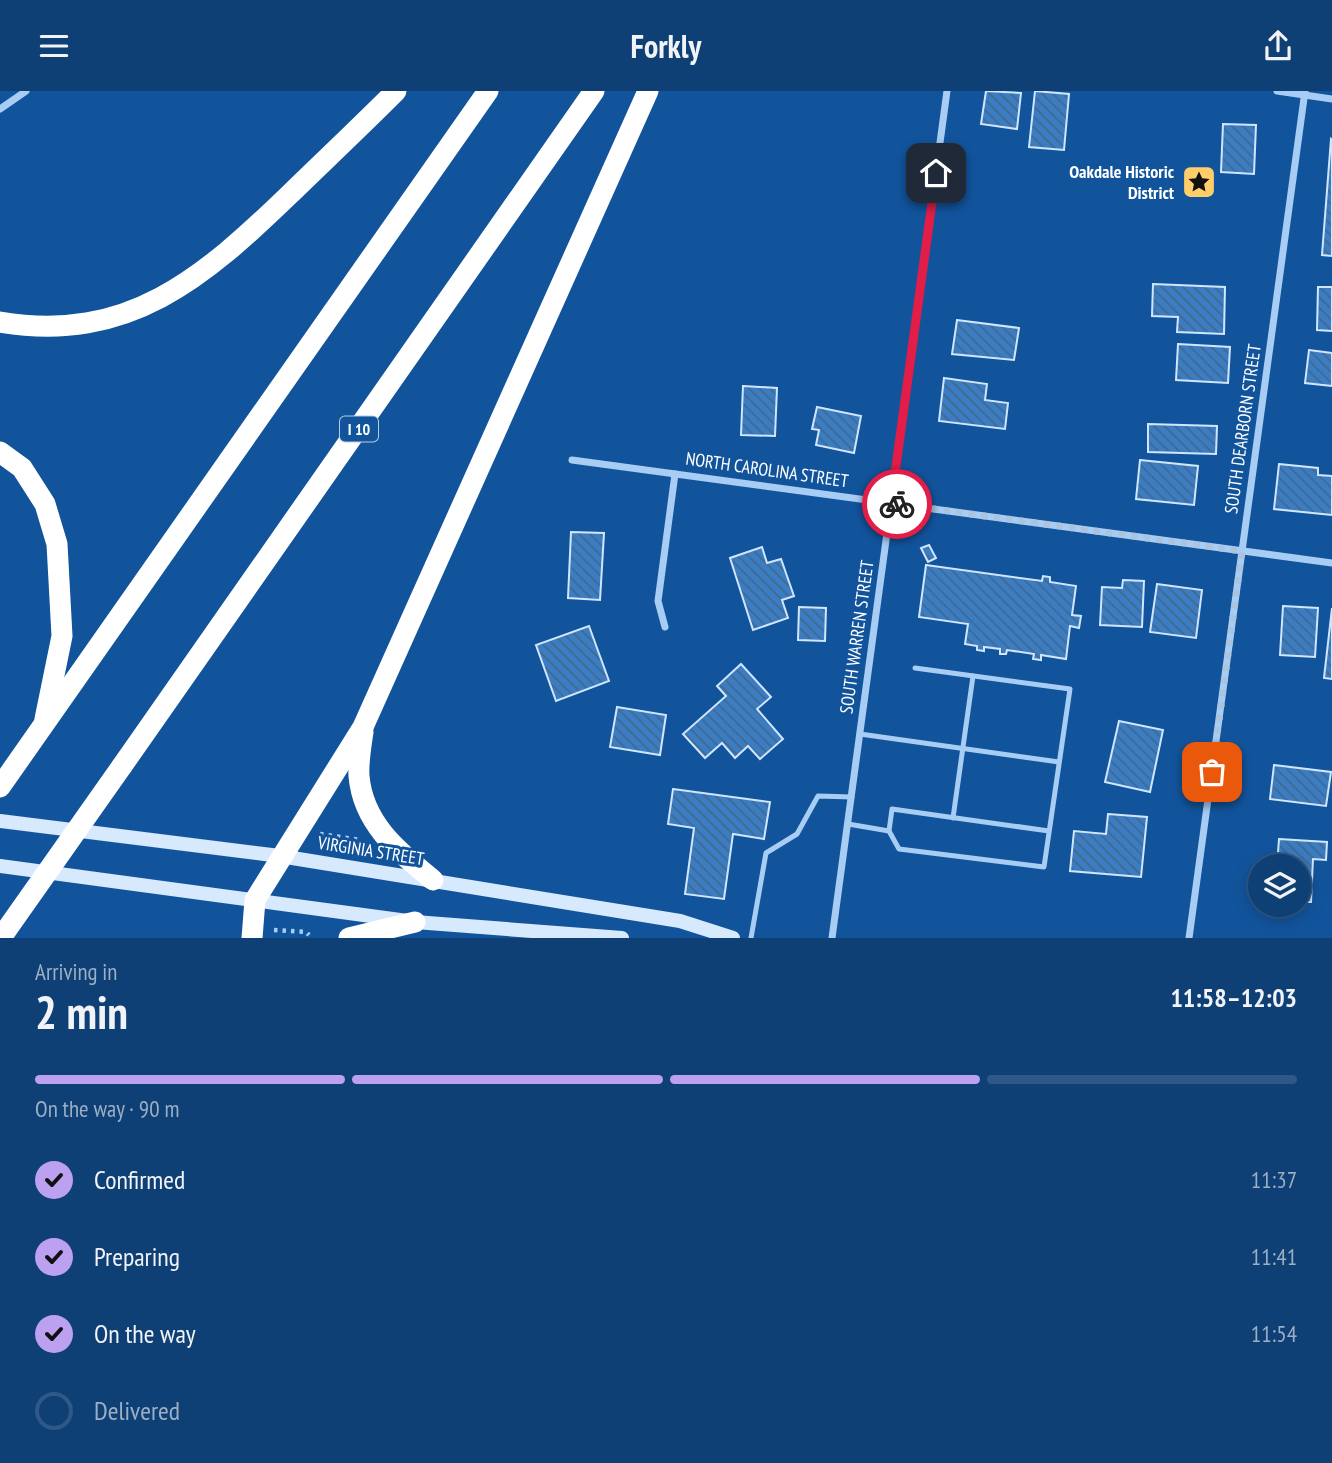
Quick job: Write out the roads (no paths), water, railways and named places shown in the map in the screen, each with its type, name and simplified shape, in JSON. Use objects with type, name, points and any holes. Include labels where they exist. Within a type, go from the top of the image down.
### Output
[{"type":"highway","points":[[0,322],[41,325],[92,321],[150,304],[173,293],[239,243],[396,91]]},
{"type":"highway","points":[[0,787],[488,91]]},
{"type":"highway","name":"I 10","points":[[3,935],[594,91]]},
{"type":"highway","points":[[259,934],[255,900],[363,727],[648,91]]},
{"type":"highway","points":[[0,452],[22,468],[45,504],[57,544],[62,636],[43,726]]},
{"type":"highway","points":[[363,727],[359,776],[372,819],[391,846],[433,880]]},
{"type":"highway","points":[[349,938],[415,922]]},
{"type":"street","points":[[0,109],[26,91]]},
{"type":"street","name":"SOUTH WARREN STREET","points":[[832,938],[947,91]]},
{"type":"street","points":[[1277,91],[1332,99]]},
{"type":"street","name":"SOUTH DEARBORN STREET","points":[[1189,938],[1305,93]]},
{"type":"street","name":"NORTH CAROLINA STREET","points":[[572,460],[1332,563]]},
{"type":"street","points":[[665,627],[658,601],[675,474]]},
{"type":"street","name":"VIRGINIA STREET","points":[[0,821],[280,856],[433,880],[680,921],[733,938]]},
{"type":"street","points":[[0,866],[415,922],[622,938]]},
{"type":"lane","points":[[915,668],[1070,689],[1044,867],[899,849],[889,831],[892,809],[1049,831]]},
{"type":"lane","points":[[953,818],[973,676]]},
{"type":"lane","points":[[860,734],[1059,761]]},
{"type":"lane","points":[[751,938],[765,853],[797,834],[818,796],[852,797]]},
{"type":"lane","points":[[848,824],[889,831]]},
{"type":"place","name":"Oakdale Historic District","points":[[1199,182]]}]
